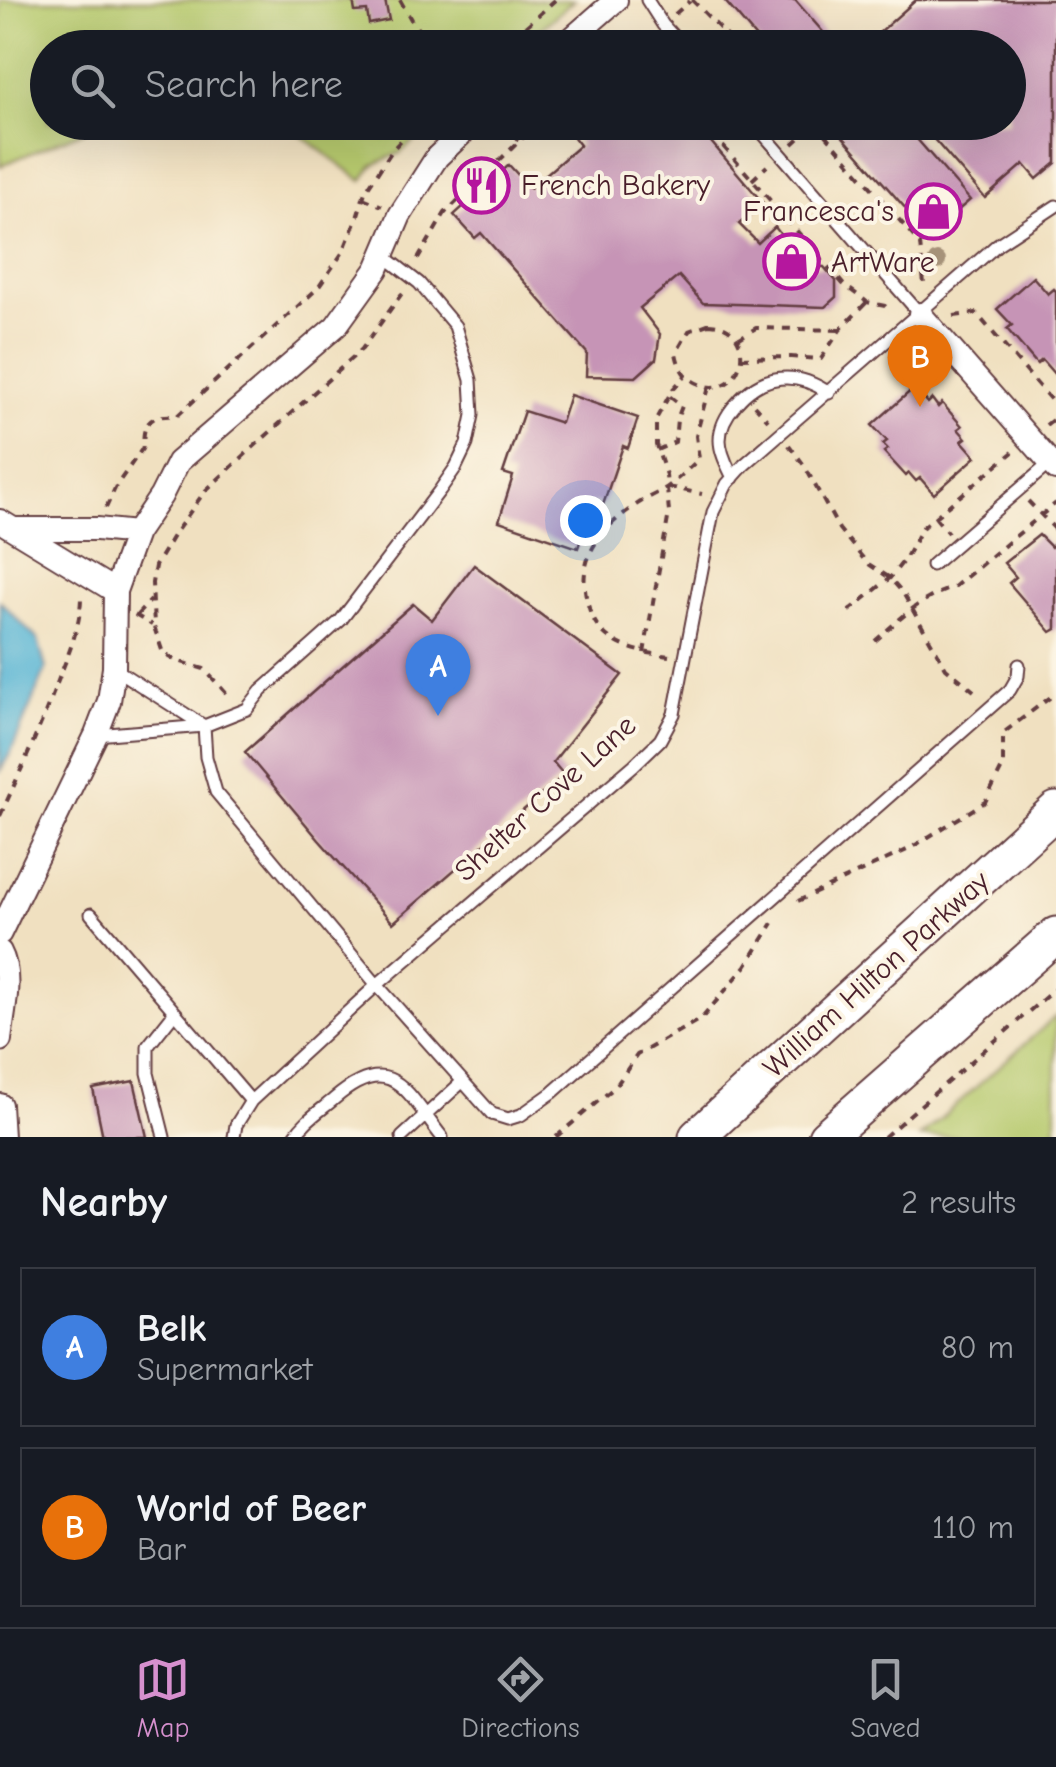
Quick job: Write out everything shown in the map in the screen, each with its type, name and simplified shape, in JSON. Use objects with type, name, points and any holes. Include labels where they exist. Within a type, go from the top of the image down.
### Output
[{"type":"highway","name":"William Hilton Parkway","points":[[697,1137],[1056,810]]},
{"type":"highway","points":[[826,1137],[1056,936]]},
{"type":"street","points":[[582,30],[616,0]]},
{"type":"street","points":[[0,933],[109,701],[114,668],[115,591],[136,533],[178,462],[336,326],[378,269],[400,214],[437,157],[455,140]]},
{"type":"street","points":[[920,314],[1054,464]]},
{"type":"street","points":[[7,525],[136,533]]},
{"type":"street","points":[[7,525],[115,591]]},
{"type":"street","points":[[0,952],[5,961],[5,990],[0,1040]]},
{"type":"street","points":[[0,1105],[2,1137]]},
{"type":"lane","points":[[647,0],[668,30]]},
{"type":"lane","points":[[770,140],[920,314]]},
{"type":"lane","name":"Shelter Cove Lane","points":[[234,1137],[251,1100],[660,740],[674,714],[713,512],[744,465],[998,244],[1056,206]]},
{"type":"lane","points":[[96,735],[204,726],[247,709],[261,691],[340,620],[456,467],[467,444],[474,414],[471,380],[455,326],[419,282],[383,255]]},
{"type":"lane","points":[[733,478],[720,448],[720,435],[726,417],[747,392],[762,382],[793,377],[812,381],[829,392]]},
{"type":"lane","points":[[932,565],[1054,464]]},
{"type":"lane","points":[[204,726],[206,757],[216,792],[462,1082],[492,1114],[508,1118],[536,1106],[990,708],[1010,690],[1019,665]]},
{"type":"lane","points":[[114,668],[204,726]]},
{"type":"lane","points":[[91,914],[251,1100]]},
{"type":"lane","points":[[164,1137],[148,1073],[148,1046],[175,1012]]},
{"type":"lane","points":[[294,1137],[301,1126],[346,1088],[377,1075],[396,1081],[442,1137]]},
{"type":"lane","points":[[402,1137],[462,1082]]},
{"type":"path","points":[[400,0],[418,30]]},
{"type":"path","points":[[522,30],[555,0]]},
{"type":"path","points":[[671,18],[692,0],[722,30]]},
{"type":"path","points":[[104,510],[142,449],[151,421],[164,414],[177,416],[318,288],[343,252],[364,192],[401,140]]},
{"type":"path","points":[[718,140],[842,284],[890,312]]},
{"type":"path","points":[[792,145],[797,140]]},
{"type":"path","points":[[830,140],[920,244],[924,282]]},
{"type":"path","points":[[418,260],[453,205],[519,141]]},
{"type":"path","points":[[752,180],[770,163]]},
{"type":"path","points":[[363,198],[387,208]]},
{"type":"path","points":[[424,224],[435,228]]},
{"type":"path","points":[[226,693],[204,668],[163,653],[151,600],[155,566],[204,491],[362,349],[403,292]]},
{"type":"path","points":[[741,358],[821,359],[840,330],[867,302]]},
{"type":"path","points":[[950,308],[956,315],[976,313],[1056,406]]},
{"type":"path","points":[[708,324],[720,324],[738,339],[741,358],[738,371],[730,380],[709,388],[686,376],[676,353],[690,332],[708,324]]},
{"type":"path","points":[[738,339],[756,328],[840,330]]},
{"type":"path","points":[[644,653],[669,513],[656,418],[686,376]]},
{"type":"path","points":[[684,658],[644,653],[619,645],[603,634],[592,620],[583,584],[594,544],[615,520],[668,487],[699,459],[696,436],[709,388]]},
{"type":"path","points":[[658,450],[675,442],[682,406],[669,396]]},
{"type":"path","points":[[782,908],[909,849],[985,802],[1003,766],[1003,733],[985,700],[946,668],[903,592],[867,563],[839,529],[790,445]]},
{"type":"path","points":[[849,611],[890,578],[923,527],[1020,446]]},
{"type":"path","points":[[1000,463],[1006,472]]},
{"type":"path","points":[[668,487],[720,498]]},
{"type":"path","points":[[1025,498],[1056,530]]},
{"type":"path","points":[[875,641],[932,595],[953,588],[1056,502]]},
{"type":"path","points":[[934,517],[949,534]]},
{"type":"path","points":[[971,558],[978,566]]},
{"type":"path","points":[[151,600],[137,615],[154,626]]},
{"type":"path","points":[[0,816],[35,740],[81,616]]},
{"type":"path","points":[[1003,733],[1056,694]]},
{"type":"path","points":[[556,1137],[616,1086],[638,1055],[702,1018],[746,966],[773,922]]},
{"type":"path","points":[[884,1137],[1056,988]]},
{"type":"green space","points":[[0,0],[574,0],[540,30],[30,30],[30,140],[62,140],[0,166]]},
{"type":"green space","points":[[308,140],[415,140],[400,153],[373,165],[362,181]]},
{"type":"green space","points":[[1056,1016],[1056,1137],[920,1137]]},
{"type":"water","points":[[0,601],[38,640],[46,669],[0,771]]},
{"type":"building","points":[[353,0],[385,0],[389,20],[369,24],[367,11],[355,12]]},
{"type":"building","points":[[724,0],[795,0],[821,30],[750,30]]},
{"type":"building","points":[[916,0],[1056,0],[1056,163],[1037,179],[1024,164],[985,198],[935,140],[1026,140],[1026,30],[882,30]]},
{"type":"building","points":[[576,140],[709,140],[763,203],[739,224],[758,243],[775,227],[805,266],[824,267],[836,281],[836,297],[825,307],[703,303],[679,276],[640,308],[660,334],[656,359],[636,377],[586,376],[587,353],[481,233],[475,238],[454,215],[509,165],[530,188],[580,145]]},
{"type":"building","points":[[846,140],[918,140],[970,200],[949,218],[949,231],[938,241],[930,242],[915,233],[913,217]]},
{"type":"building","points":[[1033,277],[1048,294],[1056,291],[1056,376],[1042,360],[1037,364],[1007,329],[1012,325],[997,309]]},
{"type":"building","points":[[915,387],[928,403],[932,399],[938,407],[942,403],[962,426],[958,429],[966,438],[962,441],[976,457],[934,494],[920,478],[916,481],[909,473],[906,476],[884,452],[888,449],[883,444],[887,441],[872,425]]},
{"type":"building","points":[[570,395],[638,418],[628,448],[623,446],[603,505],[593,502],[578,548],[499,521],[513,476],[503,473],[524,411],[561,423]]},
{"type":"building","points":[[1039,535],[1051,547],[1056,542],[1056,629],[1051,632],[1009,583],[1016,577],[1004,563]]},
{"type":"building","points":[[474,565],[622,675],[553,762],[564,775],[393,923],[245,752],[413,604],[432,620]]},
{"type":"building","points":[[134,1081],[147,1137],[103,1137],[93,1089]]},
{"type":"place","name":"French Bakery","points":[[482,185]]},
{"type":"place","name":"Francesca's","points":[[933,211]]},
{"type":"place","name":"ArtWare","points":[[792,262]]},
{"type":"place","name":"World of Beer","points":[[920,407]]},
{"type":"place","name":"Belk","points":[[438,716]]}]
